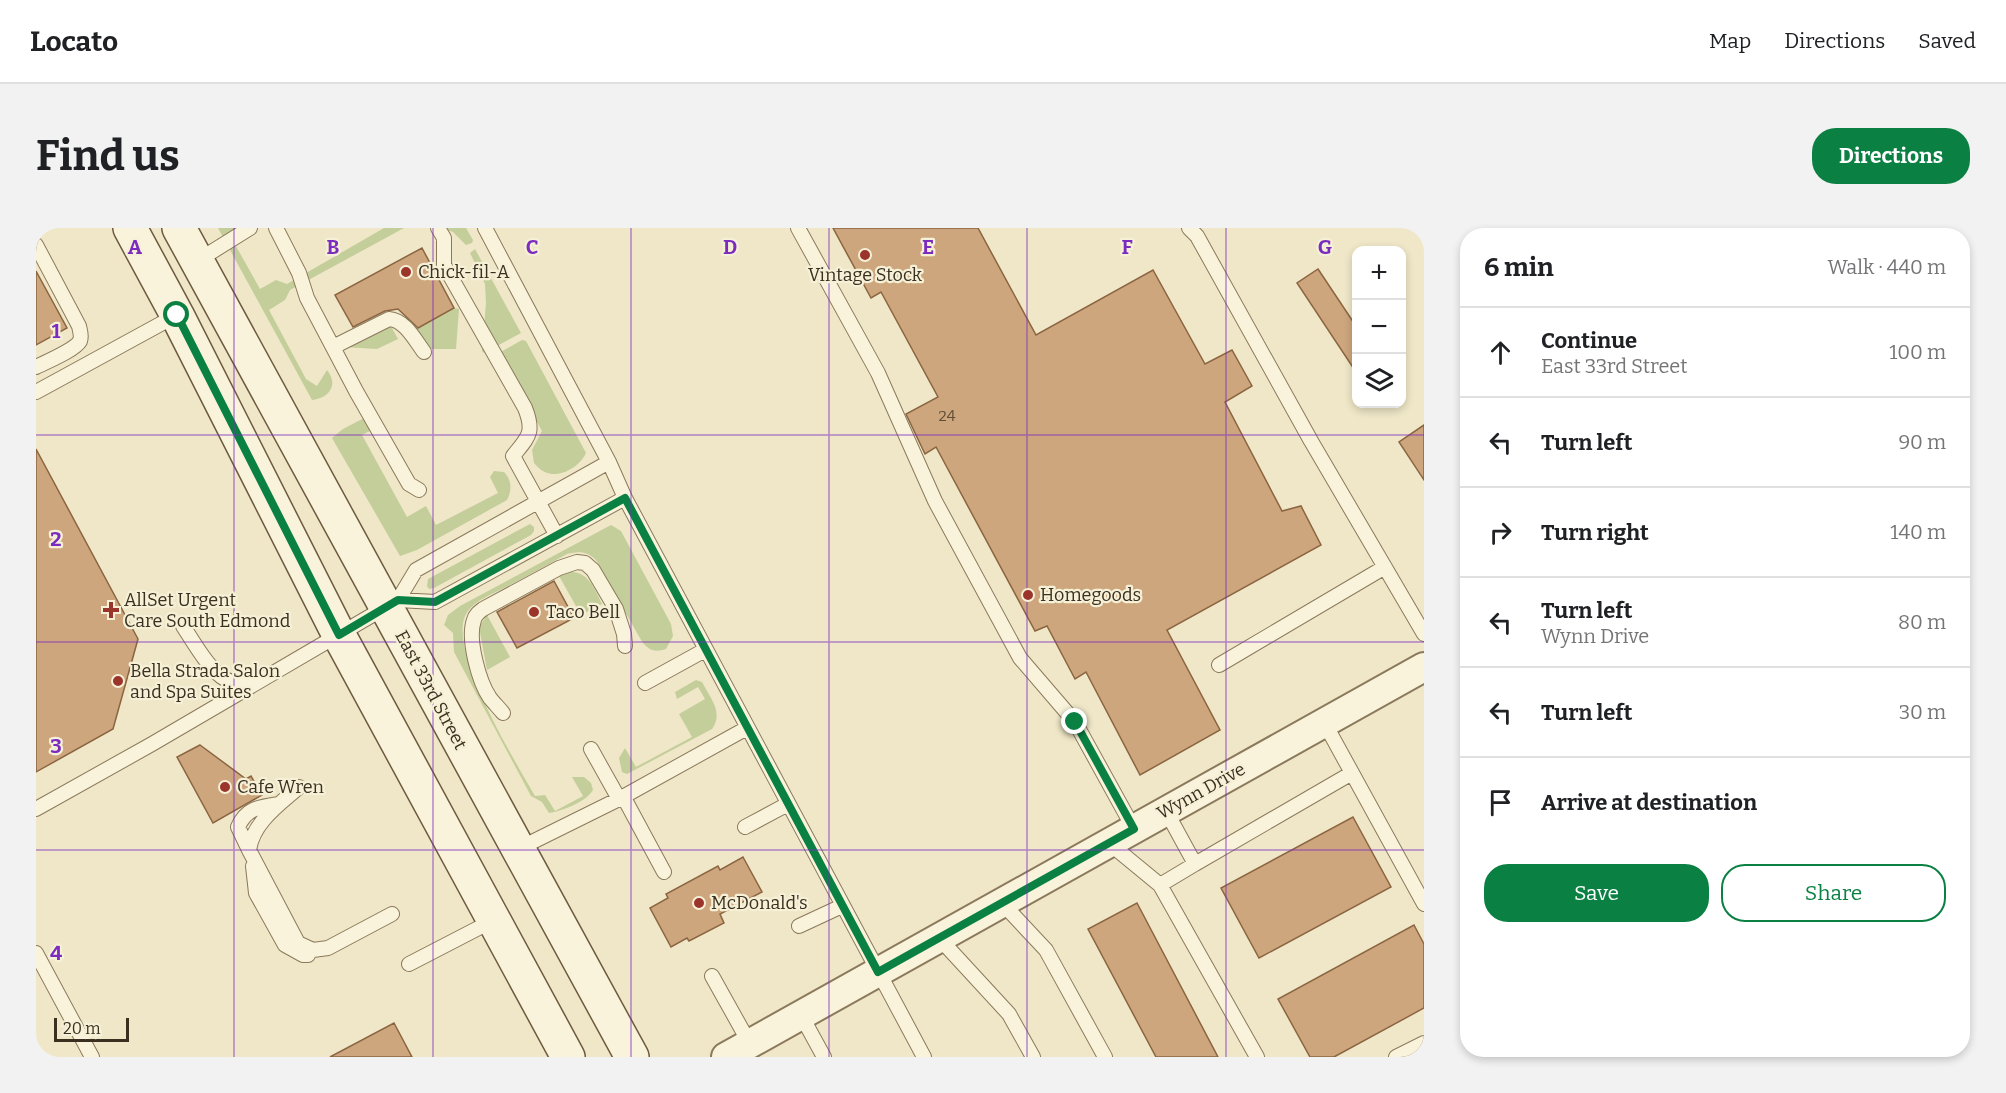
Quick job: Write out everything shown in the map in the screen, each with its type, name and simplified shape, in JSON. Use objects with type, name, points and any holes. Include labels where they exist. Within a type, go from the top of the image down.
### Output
[{"type":"main road","points":[[130,228],[177,315],[339,635],[568,1057]]},
{"type":"main road","name":"East 33rd Street","points":[[179,228],[392,604],[518,849],[632,1057]]},
{"type":"street","name":"Wynn Drive","points":[[738,1051],[1424,667]]},
{"type":"lane","points":[[197,261],[250,228]]},
{"type":"lane","points":[[276,228],[300,273],[307,298],[333,347],[409,484],[419,490]]},
{"type":"lane","points":[[438,228],[444,238],[444,265],[525,408],[531,423],[530,435],[513,456],[557,536]]},
{"type":"lane","points":[[485,228],[705,650],[924,1057]]},
{"type":"lane","points":[[798,228],[878,372],[935,501],[1018,653],[1075,722],[1134,829]]},
{"type":"lane","points":[[1189,228],[1197,236],[1311,441],[1424,634]]},
{"type":"lane","points":[[36,245],[79,326],[81,339],[76,346],[36,367]]},
{"type":"lane","points":[[36,392],[177,315]]},
{"type":"lane","points":[[333,347],[389,319],[396,320],[404,326],[424,352]]},
{"type":"lane","points":[[36,809],[160,740],[392,604],[416,570],[609,462]]},
{"type":"lane","points":[[392,604],[435,602],[625,498]]},
{"type":"lane","points":[[503,713],[490,698],[484,685],[472,642],[473,622],[476,615],[492,604],[559,568],[577,561],[585,563],[593,570],[616,609],[624,634],[625,646]]},
{"type":"lane","points":[[1219,665],[1385,567]]},
{"type":"lane","points":[[183,626],[215,672],[225,680],[236,683],[256,682]]},
{"type":"lane","points":[[645,683],[705,650]]},
{"type":"lane","points":[[1324,722],[1424,904]]},
{"type":"lane","points":[[518,849],[621,798],[747,728]]},
{"type":"lane","points":[[591,749],[664,872]]},
{"type":"lane","points":[[1160,885],[1352,773]]},
{"type":"lane","points":[[299,787],[264,819],[251,838],[251,855],[298,943],[313,950],[328,948],[392,914]]},
{"type":"lane","points":[[745,827],[788,804]]},
{"type":"lane","points":[[1166,811],[1195,864]]},
{"type":"lane","points":[[1109,843],[1160,885],[1257,1057]]},
{"type":"lane","points":[[1002,903],[1046,950],[1105,1057]]},
{"type":"lane","points":[[799,926],[842,906]]},
{"type":"lane","points":[[409,964],[494,920]]},
{"type":"lane","points":[[939,938],[1009,1014],[1033,1057]]},
{"type":"lane","points":[[36,953],[92,1057]]},
{"type":"lane","points":[[712,976],[738,1051]]},
{"type":"lane","points":[[801,1015],[824,1057]]},
{"type":"lane","points":[[1396,1057],[1424,1043]]},
{"type":"green space","points":[[218,228],[237,228],[232,239],[260,289],[276,280],[287,284],[384,228],[404,228],[290,290],[285,300],[269,310],[306,379],[317,386],[327,370],[332,386],[323,397],[312,400]]},
{"type":"green space","points":[[442,228],[466,228],[473,240],[472,243],[466,245],[453,232]]},
{"type":"green space","points":[[475,249],[521,333],[484,353],[482,351],[486,303],[485,284],[470,253]]},
{"type":"green space","points":[[454,308],[459,309],[456,349],[416,349],[410,332]]},
{"type":"green space","points":[[388,321],[398,339],[377,349],[343,347]]},
{"type":"green space","points":[[522,340],[526,341],[586,453],[579,463],[563,473],[545,472],[534,463],[532,450],[542,431],[499,353]]},
{"type":"green space","points":[[366,417],[376,428],[362,435],[407,517],[426,506],[436,525],[498,493],[490,477],[494,471],[504,472],[509,478],[510,493],[507,500],[417,550],[400,556],[332,438],[343,429]]},
{"type":"green space","points":[[530,524],[534,527],[531,535],[434,588],[429,589],[427,586],[428,579]]},
{"type":"green space","points":[[611,525],[621,531],[671,624],[673,636],[666,649],[655,651],[641,640],[596,560],[583,552],[567,554],[481,600],[468,611],[463,627],[465,649],[473,676],[499,732],[535,796],[545,795],[555,811],[583,796],[572,777],[584,777],[591,783],[593,790],[585,798],[567,808],[549,813],[542,802],[531,796],[454,652],[453,633],[444,625],[448,615],[460,606]]},
{"type":"green space","points":[[571,572],[587,578],[602,604],[581,615],[559,576]]},
{"type":"green space","points":[[487,615],[510,657],[487,670],[479,627]]},
{"type":"green space","points":[[696,680],[702,682],[716,711],[717,717],[712,729],[627,774],[622,772],[619,758],[625,748],[636,767],[692,737],[679,714],[705,699],[698,687],[677,699],[675,692]]},
{"type":"building","points":[[833,228],[978,228],[1036,335],[1153,270],[1205,364],[1232,350],[1252,386],[1225,402],[1282,511],[1301,506],[1321,545],[1167,630],[1220,730],[1140,775],[1086,672],[1075,679],[1047,626],[1035,631],[936,447],[925,454],[906,414],[938,397],[881,292],[871,298]]},
{"type":"building","name":"Chick-fil-A","points":[[422,248],[454,308],[418,328],[398,309],[385,311],[353,327],[335,295]]},
{"type":"building","points":[[1318,269],[1352,320],[1352,366],[1297,283]]},
{"type":"building","points":[[36,271],[67,328],[36,345]]},
{"type":"building","points":[[1424,425],[1424,480],[1399,442]]},
{"type":"building","points":[[36,449],[138,639],[113,729],[36,772]]},
{"type":"building","name":"Taco Bell","points":[[554,581],[574,618],[517,648],[497,612]]},
{"type":"building","name":"Cafe Wren","points":[[200,745],[246,779],[251,776],[262,795],[213,823],[177,757]]},
{"type":"building","points":[[1353,817],[1391,887],[1259,958],[1221,888]]},
{"type":"building","name":"McDonald's","points":[[743,857],[762,892],[720,914],[724,923],[689,941],[687,938],[671,947],[650,908],[668,898],[666,894],[718,866],[720,870]]},
{"type":"building","points":[[1137,903],[1218,1057],[1156,1057],[1088,929]]},
{"type":"building","points":[[1414,925],[1424,944],[1424,1008],[1334,1057],[1310,1057],[1278,999]]},
{"type":"building","points":[[394,1023],[412,1057],[330,1057]]},
{"type":"place","name":"Vintage Stock","points":[[865,255]]},
{"type":"place","name":"Chick-fil-A","points":[[406,272]]},
{"type":"place","name":"Homegoods","points":[[1028,595]]},
{"type":"place","name":"AllSet Urgent Care South Edmond","points":[[111,610]]},
{"type":"place","name":"Taco Bell","points":[[534,612]]},
{"type":"place","name":"Bella Strada Salon and Spa Suites","points":[[118,681]]},
{"type":"place","name":"Cafe Wren","points":[[225,787]]},
{"type":"place","name":"McDonald's","points":[[699,903]]},
{"type":"route","points":[[177,315],[339,635],[398,600],[435,602],[625,498],[878,972],[1134,829],[1075,722]]}]
